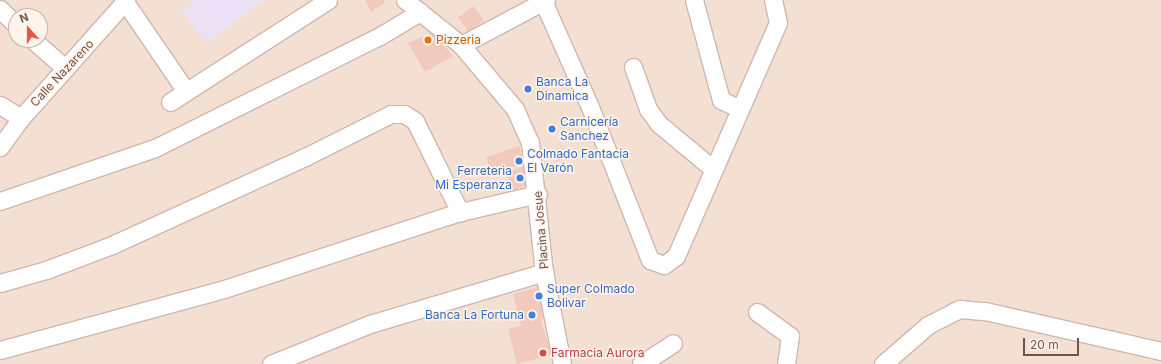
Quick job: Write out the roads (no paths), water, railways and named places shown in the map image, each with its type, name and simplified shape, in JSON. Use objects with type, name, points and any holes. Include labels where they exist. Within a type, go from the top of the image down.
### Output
[{"type":"street","points":[[170,102],[328,0]]},
{"type":"street","name":"Placina Josue","points":[[405,0],[461,45],[514,109],[530,142],[538,194],[544,272],[557,363]]},
{"type":"street","points":[[694,0],[721,100],[740,108]]},
{"type":"street","points":[[461,45],[544,1],[650,260],[664,265],[676,256],[778,23],[773,0]]},
{"type":"street","points":[[126,1],[186,91]]},
{"type":"street","name":"Calle Nazareno","points":[[0,147],[21,118],[126,1]]},
{"type":"street","points":[[0,9],[8,17]]},
{"type":"street","points":[[0,201],[156,148],[380,36],[420,12]]},
{"type":"street","points":[[42,48],[65,68]]},
{"type":"street","points":[[633,67],[648,109],[659,124],[713,169]]},
{"type":"street","points":[[0,105],[21,118]]},
{"type":"street","points":[[0,283],[46,270],[119,242],[391,114],[404,114],[415,121],[460,212]]},
{"type":"street","points":[[0,350],[224,289],[460,212],[538,194]]},
{"type":"street","points":[[271,364],[370,324],[544,272]]},
{"type":"street","points":[[883,364],[928,325],[960,309],[1161,351]]},
{"type":"street","points":[[757,312],[790,336],[786,364]]},
{"type":"street","points":[[641,364],[672,342]]},
{"type":"place","name":"Pizzeria","points":[[428,40]]},
{"type":"place","name":"Banca La Dinamica","points":[[528,89]]},
{"type":"place","name":"Carnicería Sanchez","points":[[552,129]]},
{"type":"place","name":"Colmado Fantacia El Varón","points":[[519,161]]},
{"type":"place","name":"Ferreteria Mi Esperanza","points":[[520,178]]},
{"type":"place","name":"Super Colmado Bolivar","points":[[539,296]]},
{"type":"place","name":"Banca La Fortuna","points":[[532,315]]},
{"type":"place","name":"Farmacia Aurora","points":[[543,353]]}]
